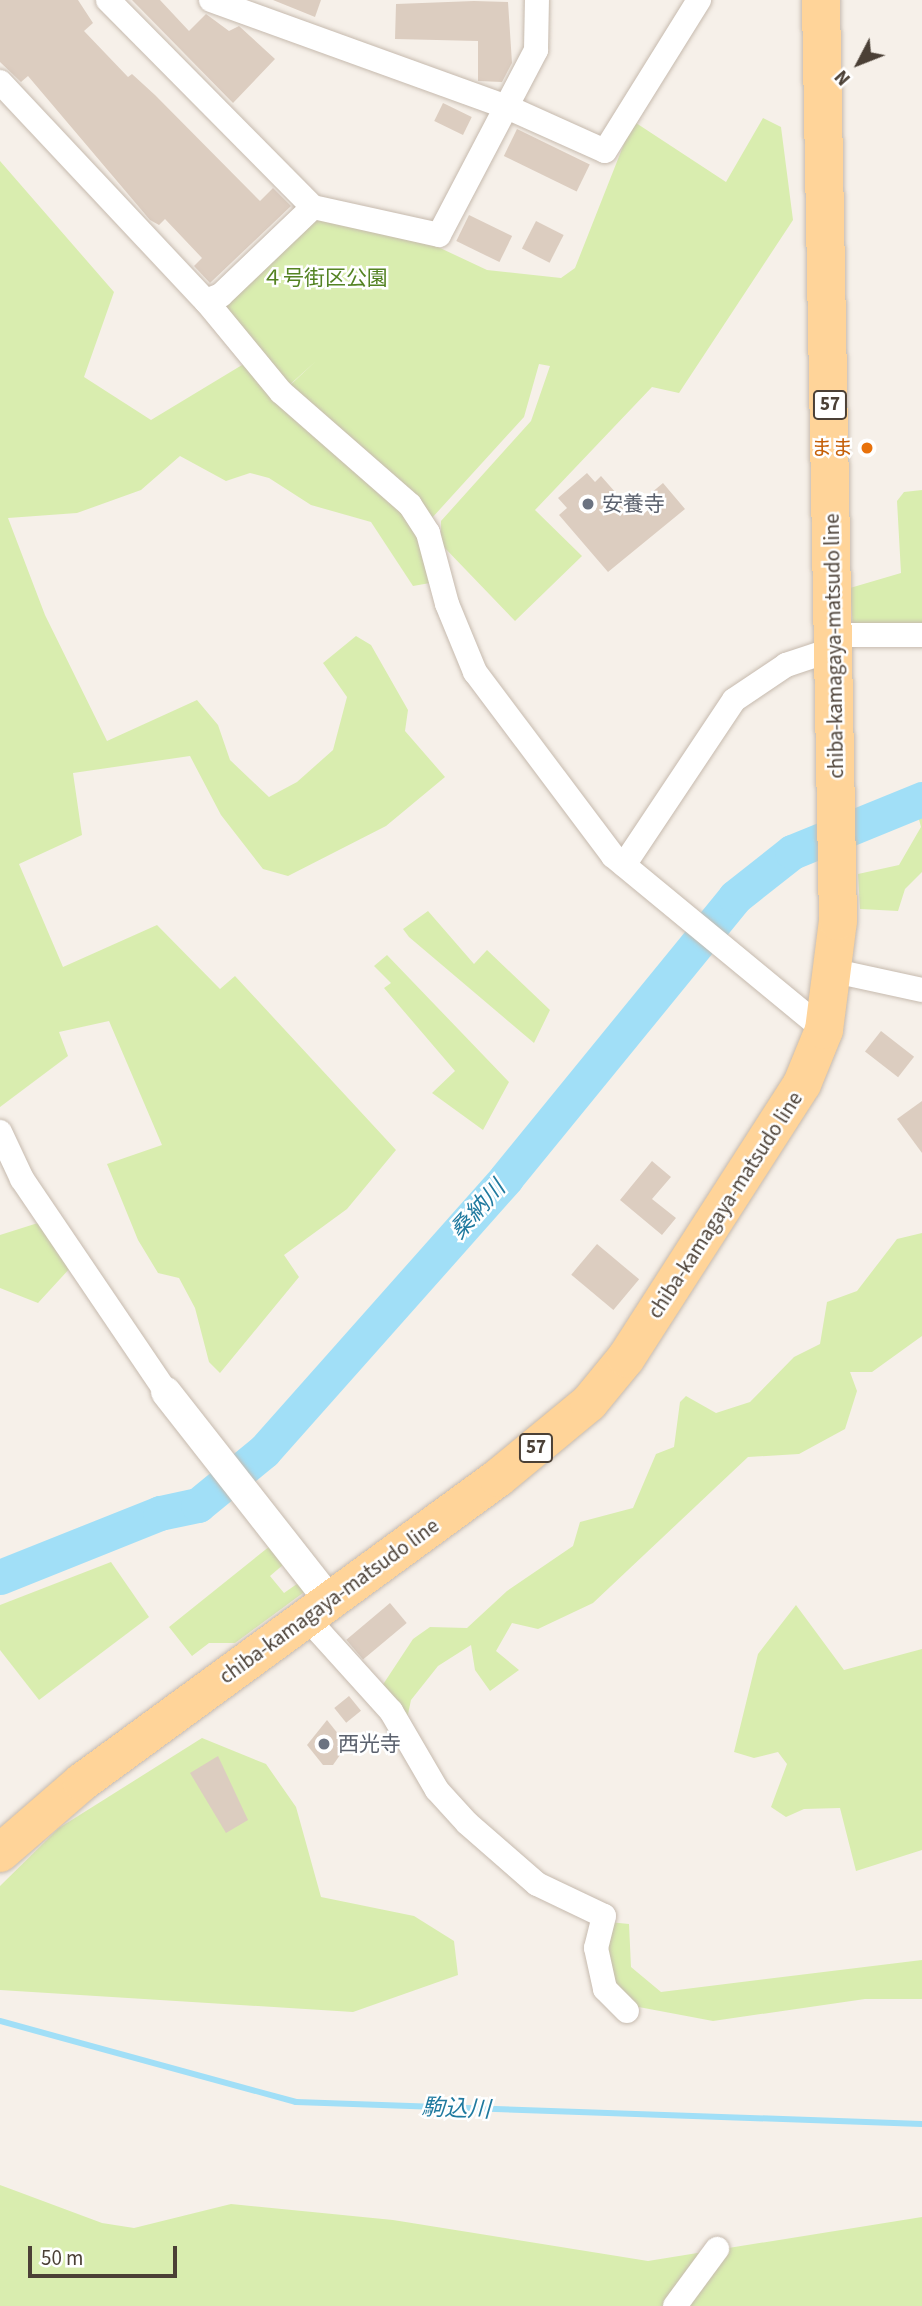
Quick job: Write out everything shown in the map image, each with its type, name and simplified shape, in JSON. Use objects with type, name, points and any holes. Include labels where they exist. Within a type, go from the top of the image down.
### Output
[{"type":"main road","name":"chiba-kamagaya-matsudo line","points":[[0,1853],[82,1782],[318,1609],[589,1403],[626,1357],[780,1126],[824,1030],[835,971],[838,870],[821,0]]},
{"type":"street","points":[[108,0],[313,207],[439,235],[536,50],[537,0]]},
{"type":"street","points":[[211,0],[507,107],[605,151],[699,0]]},
{"type":"street","points":[[0,82],[206,301],[281,392],[410,505],[428,533],[447,604],[475,672],[624,865],[824,1030]]},
{"type":"street","points":[[206,301],[221,295],[313,207]]},
{"type":"street","points":[[624,865],[734,700],[786,665],[834,642],[922,635]]},
{"type":"street","points":[[835,971],[922,990]]},
{"type":"street","points":[[0,1132],[22,1179],[166,1392],[252,1499],[318,1609],[391,1711],[437,1790],[467,1823],[537,1884],[604,1916],[596,1948],[605,1989],[627,2011]]},
{"type":"street","points":[[674,2306],[717,2249]]},
{"type":"green space","name":"４号街区公園","points":[[763,118],[781,127],[793,220],[679,393],[652,387],[535,510],[582,556],[515,621],[441,544],[441,521],[531,421],[550,366],[539,364],[524,417],[431,519],[286,389],[316,361],[285,389],[218,310],[318,219],[438,247],[487,270],[561,278],[575,268],[633,121],[726,182]]},
{"type":"green space","points":[[0,161],[114,292],[84,377],[151,420],[247,362],[423,531],[430,583],[413,586],[371,522],[311,505],[269,478],[250,473],[226,481],[180,456],[141,490],[77,513],[8,518],[45,615],[107,741],[197,700],[218,725],[230,760],[269,797],[297,782],[333,750],[347,697],[323,663],[356,636],[371,645],[408,710],[405,731],[445,777],[386,826],[288,876],[263,869],[221,815],[190,756],[73,773],[82,835],[19,864],[63,967],[157,925],[220,989],[235,976],[396,1150],[347,1209],[284,1255],[299,1277],[220,1373],[209,1362],[195,1308],[179,1278],[158,1273],[138,1240],[107,1164],[162,1145],[109,1021],[59,1032],[68,1056],[0,1107]]},
{"type":"green space","points":[[922,490],[922,630],[853,628],[850,588],[901,573],[897,501],[904,492]]},
{"type":"green space","points":[[922,783],[922,872],[905,889],[898,911],[860,909],[858,874],[899,865],[921,827],[915,804]]},
{"type":"green space","points":[[428,911],[474,964],[487,950],[550,1010],[534,1043],[409,937],[403,929]]},
{"type":"green space","points":[[387,955],[509,1082],[483,1130],[432,1093],[455,1071],[384,988],[391,983],[374,966]]},
{"type":"green space","points":[[41,1222],[71,1267],[38,1303],[0,1288],[0,1235]]},
{"type":"green space","points":[[922,1233],[922,1336],[872,1372],[850,1372],[857,1391],[845,1429],[799,1454],[748,1457],[593,1603],[538,1629],[512,1623],[496,1651],[519,1670],[490,1691],[475,1670],[471,1645],[438,1666],[411,1700],[407,1719],[382,1686],[413,1639],[430,1627],[467,1628],[507,1591],[573,1546],[580,1522],[633,1508],[656,1454],[674,1447],[680,1402],[686,1396],[716,1413],[750,1402],[794,1357],[820,1344],[827,1302],[857,1291],[897,1239]]},
{"type":"green space","points":[[275,1542],[291,1558],[270,1576],[284,1593],[304,1579],[311,1587],[235,1643],[209,1643],[192,1656],[169,1627]]},
{"type":"green space","points":[[111,1562],[149,1617],[39,1700],[0,1650],[0,1605]]},
{"type":"green space","points":[[796,1605],[844,1670],[922,1649],[922,1850],[856,1871],[840,1808],[804,1809],[786,1817],[771,1807],[787,1764],[778,1752],[754,1758],[734,1752],[758,1654]]},
{"type":"green space","points":[[202,1738],[266,1764],[296,1807],[321,1897],[414,1916],[454,1941],[458,1975],[353,2012],[0,1990],[0,1886],[59,1828]]},
{"type":"green space","points":[[609,1922],[629,1924],[631,1967],[661,1992],[922,1960],[922,1999],[865,1999],[713,2021],[628,2005],[608,1986],[601,1945]]},
{"type":"green space","points":[[0,2185],[102,2223],[134,2228],[231,2204],[393,2220],[648,2261],[922,2217],[922,2306],[0,2306]]},
{"type":"building","points":[[0,0],[78,0],[93,23],[84,31],[128,77],[132,74],[155,95],[260,201],[273,188],[291,206],[210,283],[194,266],[202,258],[165,219],[159,225],[150,220],[28,76],[21,82],[0,62]]},
{"type":"building","points":[[132,0],[160,0],[189,31],[206,14],[229,31],[239,26],[275,59],[233,103]]},
{"type":"building","points":[[273,0],[321,0],[315,17]]},
{"type":"building","points":[[508,2],[512,63],[502,82],[478,81],[478,41],[395,39],[396,4]]},
{"type":"building","points":[[443,103],[472,117],[463,135],[434,121]]},
{"type":"building","points":[[517,129],[590,165],[577,191],[504,156]]},
{"type":"building","points":[[469,215],[512,236],[499,262],[456,241]]},
{"type":"building","points":[[536,221],[564,235],[550,263],[522,249]]},
{"type":"building","points":[[587,473],[595,482],[601,476],[631,510],[663,483],[685,509],[608,572],[559,515],[567,508],[558,498]]},
{"type":"building","points":[[881,1031],[914,1057],[898,1077],[865,1051]]},
{"type":"building","points":[[922,1101],[922,1153],[897,1119]]},
{"type":"building","points":[[652,1161],[671,1177],[652,1199],[676,1218],[662,1235],[620,1200]]},
{"type":"building","points":[[597,1244],[639,1279],[613,1310],[571,1275]]},
{"type":"building","points":[[390,1603],[407,1623],[363,1660],[346,1640]]},
{"type":"building","points":[[349,1696],[361,1711],[346,1723],[334,1708]]},
{"type":"building","points":[[327,1720],[347,1745],[333,1765],[323,1765],[307,1745]]},
{"type":"building","points":[[218,1756],[248,1820],[226,1833],[190,1773]]},
{"type":"waterway","name":"桑納川","points":[[0,1577],[160,1513],[198,1505],[264,1451],[506,1178],[735,897],[792,852],[922,799]]},
{"type":"waterway","name":"駒込川","points":[[0,2021],[296,2102],[922,2124]]},
{"type":"place","name":"まま","points":[[867,448]]},
{"type":"place","name":"安養寺","points":[[588,504]]},
{"type":"place","name":"西光寺","points":[[324,1744]]}]
